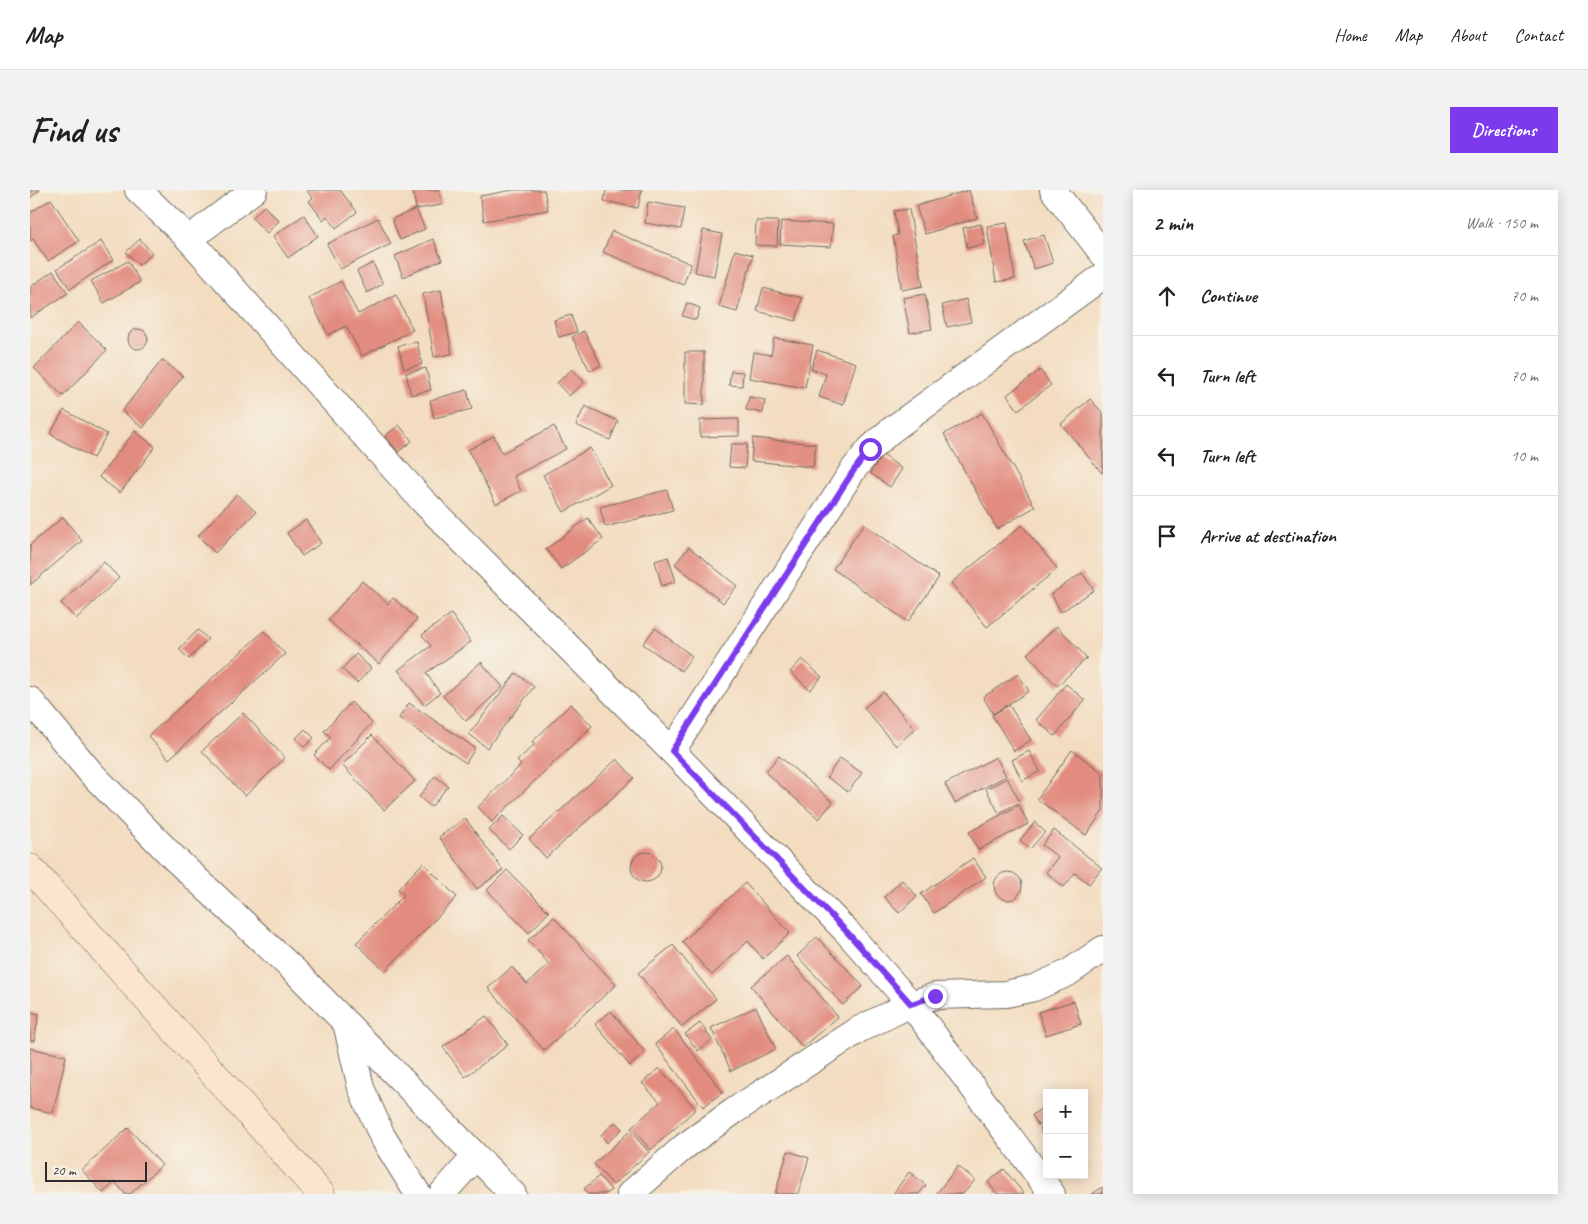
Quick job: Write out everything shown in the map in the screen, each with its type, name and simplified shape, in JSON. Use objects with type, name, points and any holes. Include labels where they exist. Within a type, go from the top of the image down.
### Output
[{"type":"main road","points":[[30,868],[322,1194]]},
{"type":"street","points":[[138,190],[189,239],[422,500],[672,751],[847,932],[911,1004],[1052,1194]]},
{"type":"street","points":[[189,239],[254,190]]},
{"type":"street","points":[[1053,190],[1103,254]]},
{"type":"street","points":[[672,751],[854,470],[870,449],[890,431],[1103,276]]},
{"type":"street","points":[[30,700],[91,773],[167,851],[296,973],[513,1194]]},
{"type":"street","points":[[630,1194],[685,1146],[734,1111],[860,1029],[911,1004],[935,996],[1006,994],[1034,988],[1068,973],[1103,949]]},
{"type":"street","points":[[347,1026],[361,1088],[382,1136],[418,1194]]},
{"type":"street","points":[[442,1194],[475,1157]]},
{"type":"building","points":[[30,190],[40,190],[30,198]]},
{"type":"building","points":[[306,190],[340,190],[357,212],[336,228],[327,216],[323,220],[309,201],[313,198]]},
{"type":"building","points":[[413,190],[440,190],[442,205],[416,209]]},
{"type":"building","points":[[513,190],[544,190],[548,210],[484,221],[480,196]]},
{"type":"building","points":[[606,190],[642,190],[638,208],[604,201]]},
{"type":"building","points":[[969,190],[977,218],[925,234],[916,206]]},
{"type":"building","points":[[51,199],[79,241],[48,261],[33,239],[30,241],[30,213]]},
{"type":"building","points":[[648,202],[684,208],[681,229],[645,223]]},
{"type":"building","points":[[264,206],[279,221],[267,233],[252,218]]},
{"type":"building","points":[[416,209],[425,229],[400,240],[392,219]]},
{"type":"building","points":[[909,209],[923,286],[902,290],[893,236],[898,235],[894,211]]},
{"type":"building","points":[[304,215],[318,236],[288,258],[273,236]]},
{"type":"building","points":[[378,218],[391,244],[340,269],[327,244]]},
{"type":"building","points":[[756,221],[778,221],[777,246],[755,245]]},
{"type":"building","points":[[781,221],[833,224],[831,247],[780,244]]},
{"type":"building","points":[[1007,223],[1015,279],[996,282],[987,226]]},
{"type":"building","points":[[981,224],[985,244],[967,248],[963,228]]},
{"type":"building","points":[[703,230],[722,234],[714,276],[695,272]]},
{"type":"building","points":[[612,231],[691,264],[683,285],[603,252]]},
{"type":"building","points":[[1044,235],[1053,263],[1034,269],[1024,241]]},
{"type":"building","points":[[140,239],[152,253],[139,265],[126,252]]},
{"type":"building","points":[[433,239],[442,260],[403,277],[395,256]]},
{"type":"building","points":[[101,241],[113,260],[70,289],[57,269]]},
{"type":"building","points":[[735,250],[753,255],[737,312],[719,307]]},
{"type":"building","points":[[128,261],[140,282],[104,303],[91,281]]},
{"type":"building","points":[[373,263],[383,284],[367,293],[357,271]]},
{"type":"building","points":[[53,271],[68,293],[30,318],[30,287]]},
{"type":"building","points":[[341,281],[358,314],[396,295],[413,330],[362,356],[346,326],[328,335],[309,298]]},
{"type":"building","points":[[763,288],[802,298],[796,321],[757,311]]},
{"type":"building","points":[[441,290],[452,354],[434,357],[423,294]]},
{"type":"building","points":[[925,294],[932,329],[910,333],[903,298]]},
{"type":"building","points":[[966,299],[971,322],[947,327],[942,305]]},
{"type":"building","points":[[687,303],[700,308],[696,320],[682,316]]},
{"type":"building","points":[[571,315],[577,332],[559,337],[554,320]]},
{"type":"building","points":[[78,322],[107,350],[63,396],[34,368]]},
{"type":"building","points":[[138,329],[145,332],[148,339],[145,346],[138,349],[131,346],[128,339],[131,332]]},
{"type":"building","points":[[584,331],[601,365],[590,371],[572,337]]},
{"type":"building","points":[[774,338],[813,345],[805,388],[749,378],[753,352],[771,355]]},
{"type":"building","points":[[417,342],[422,364],[404,369],[398,346]]},
{"type":"building","points":[[817,350],[856,363],[843,405],[819,397],[826,374],[811,369]]},
{"type":"building","points":[[685,352],[704,352],[704,405],[685,404]]},
{"type":"building","points":[[162,360],[183,376],[143,428],[122,411]]},
{"type":"building","points":[[426,368],[431,390],[411,395],[406,373]]},
{"type":"building","points":[[572,369],[584,382],[569,396],[557,383]]},
{"type":"building","points":[[1040,370],[1051,385],[1018,410],[1007,395]]},
{"type":"building","points":[[731,371],[743,372],[742,386],[729,385]]},
{"type":"building","points":[[467,390],[472,409],[434,418],[430,400]]},
{"type":"building","points":[[749,397],[765,400],[763,413],[746,410]]},
{"type":"building","points":[[1090,399],[1103,413],[1102,473],[1061,424]]},
{"type":"building","points":[[585,406],[618,421],[610,440],[576,425]]},
{"type":"building","points":[[64,410],[107,434],[93,458],[50,434]]},
{"type":"building","points":[[982,413],[1035,507],[997,529],[944,434]]},
{"type":"building","points":[[739,419],[739,436],[700,437],[700,420]]},
{"type":"building","points":[[399,425],[412,441],[398,452],[385,436]]},
{"type":"building","points":[[554,426],[566,449],[514,476],[521,491],[496,504],[468,450],[494,436],[502,453]]},
{"type":"building","points":[[135,431],[155,447],[120,493],[99,477]]},
{"type":"building","points":[[753,438],[816,444],[813,467],[751,461]]},
{"type":"building","points":[[731,444],[747,444],[745,468],[729,467]]},
{"type":"building","points":[[590,448],[611,485],[564,512],[543,475]]},
{"type":"building","points":[[883,455],[902,469],[890,487],[870,473]]},
{"type":"building","points":[[667,490],[673,510],[605,527],[600,507]]},
{"type":"building","points":[[237,494],[256,512],[215,553],[198,536]]},
{"type":"building","points":[[63,517],[82,541],[30,585],[30,545]]},
{"type":"building","points":[[588,518],[603,539],[561,569],[546,549]]},
{"type":"building","points":[[306,520],[321,543],[302,556],[287,533]]},
{"type":"building","points":[[864,524],[939,577],[908,622],[833,569]]},
{"type":"building","points":[[1022,525],[1057,569],[987,627],[951,583]]},
{"type":"building","points":[[689,547],[737,586],[723,603],[675,564]]},
{"type":"building","points":[[668,557],[676,581],[662,586],[655,561]]},
{"type":"building","points":[[104,562],[119,578],[76,619],[61,603]]},
{"type":"building","points":[[1082,573],[1094,590],[1061,612],[1051,594]]},
{"type":"building","points":[[362,581],[388,604],[393,598],[417,619],[379,664],[328,620]]},
{"type":"building","points":[[451,614],[471,642],[426,673],[440,693],[424,705],[398,670],[431,646],[422,635]]},
{"type":"building","points":[[1057,626],[1087,658],[1057,686],[1027,654]]},
{"type":"building","points":[[655,628],[692,656],[681,671],[643,644]]},
{"type":"building","points":[[198,630],[208,639],[189,659],[179,649]]},
{"type":"building","points":[[264,631],[285,654],[169,759],[148,736]]},
{"type":"building","points":[[356,654],[371,668],[357,683],[342,669]]},
{"type":"building","points":[[802,659],[822,677],[810,690],[790,672]]},
{"type":"building","points":[[481,662],[503,687],[466,721],[443,696]]},
{"type":"building","points":[[516,673],[534,687],[487,748],[469,734]]},
{"type":"building","points":[[1018,674],[1029,691],[993,714],[983,697]]},
{"type":"building","points":[[1066,684],[1085,700],[1055,736],[1036,720]]},
{"type":"building","points":[[883,692],[915,729],[896,746],[864,708]]},
{"type":"building","points":[[351,702],[372,723],[329,770],[314,755],[331,737],[324,731]]},
{"type":"building","points":[[409,703],[475,748],[466,763],[399,718]]},
{"type":"building","points":[[571,704],[592,726],[492,822],[478,807],[521,765],[517,761],[535,744],[532,742]]},
{"type":"building","points":[[1009,705],[1031,740],[1014,751],[992,715]]},
{"type":"building","points":[[243,713],[285,758],[245,796],[202,751]]},
{"type":"building","points":[[305,729],[314,738],[304,747],[296,738]]},
{"type":"building","points":[[372,735],[415,781],[384,810],[342,765]]},
{"type":"building","points":[[1072,750],[1103,773],[1103,811],[1086,835],[1037,799]]},
{"type":"building","points":[[1029,751],[1040,771],[1022,781],[1012,760]]},
{"type":"building","points":[[779,756],[833,802],[819,819],[765,772]]},
{"type":"building","points":[[996,757],[1006,776],[955,803],[945,784]]},
{"type":"building","points":[[840,758],[862,773],[848,792],[827,777]]},
{"type":"building","points":[[617,759],[634,778],[546,858],[529,839]]},
{"type":"building","points":[[435,776],[448,786],[431,807],[419,797]]},
{"type":"building","points":[[1007,778],[1020,802],[999,813],[986,789]]},
{"type":"building","points":[[1019,805],[1028,824],[978,850],[969,832]]},
{"type":"building","points":[[503,816],[523,835],[509,849],[489,830]]},
{"type":"building","points":[[465,818],[503,870],[477,889],[439,837]]},
{"type":"building","points":[[1035,822],[1045,832],[1030,849],[1020,840]]},
{"type":"building","points":[[1054,830],[1102,868],[1089,884],[1075,873],[1064,887],[1046,872],[1058,857],[1042,845]]},
{"type":"building","points":[[646,852],[657,856],[661,867],[657,878],[646,882],[635,878],[631,867],[635,856]]},
{"type":"building","points":[[973,858],[986,877],[934,913],[921,894]]},
{"type":"building","points":[[423,863],[457,897],[385,971],[356,943],[404,895],[398,889]]},
{"type":"building","points":[[507,870],[549,912],[529,933],[487,890]]},
{"type":"building","points":[[1008,872],[1018,876],[1022,886],[1018,896],[1008,900],[998,896],[994,886],[998,876]]},
{"type":"building","points":[[902,880],[917,896],[899,913],[884,897]]},
{"type":"building","points":[[745,883],[790,933],[763,959],[748,941],[712,975],[682,942]]},
{"type":"building","points":[[554,917],[616,985],[544,1050],[488,988],[512,967],[527,984],[549,964],[528,940]]},
{"type":"building","points":[[817,937],[863,986],[843,1005],[797,956]]},
{"type":"building","points":[[673,945],[716,999],[682,1027],[638,973]]},
{"type":"building","points":[[787,956],[838,1017],[802,1047],[751,986]]},
{"type":"building","points":[[1074,1001],[1081,1024],[1046,1035],[1038,1012]]},
{"type":"building","points":[[756,1007],[776,1049],[731,1071],[711,1028]]},
{"type":"building","points":[[611,1011],[645,1052],[630,1066],[595,1024]]},
{"type":"building","points":[[30,1012],[39,1014],[34,1041],[30,1041]]},
{"type":"building","points":[[486,1016],[508,1045],[465,1077],[443,1047]]},
{"type":"building","points":[[700,1023],[712,1040],[698,1051],[685,1034]]},
{"type":"building","points":[[674,1029],[723,1092],[703,1107],[655,1044]]},
{"type":"building","points":[[30,1048],[66,1056],[53,1113],[30,1108]]},
{"type":"building","points":[[659,1068],[696,1109],[651,1150],[631,1128],[660,1102],[642,1083]]},
{"type":"building","points":[[1043,1107],[1043,1121],[1038,1125],[1032,1115]]},
{"type":"building","points":[[615,1122],[622,1129],[607,1143],[601,1135]]},
{"type":"building","points":[[128,1128],[162,1165],[130,1194],[125,1194],[115,1182],[103,1193],[82,1170]]},
{"type":"building","points":[[630,1131],[649,1152],[613,1185],[594,1164]]},
{"type":"building","points":[[788,1151],[809,1158],[798,1194],[775,1194]]},
{"type":"building","points":[[958,1166],[975,1180],[963,1194],[936,1194]]},
{"type":"building","points":[[1004,1169],[1024,1194],[997,1194],[988,1182]]},
{"type":"building","points":[[909,1172],[926,1185],[919,1194],[893,1194]]},
{"type":"building","points":[[599,1176],[611,1190],[606,1194],[588,1194],[584,1189]]},
{"type":"building","points":[[1103,1187],[1103,1194],[1092,1194]]},
{"type":"route","points":[[870,449],[854,470],[672,751],[847,932],[911,1004],[935,996]]}]
